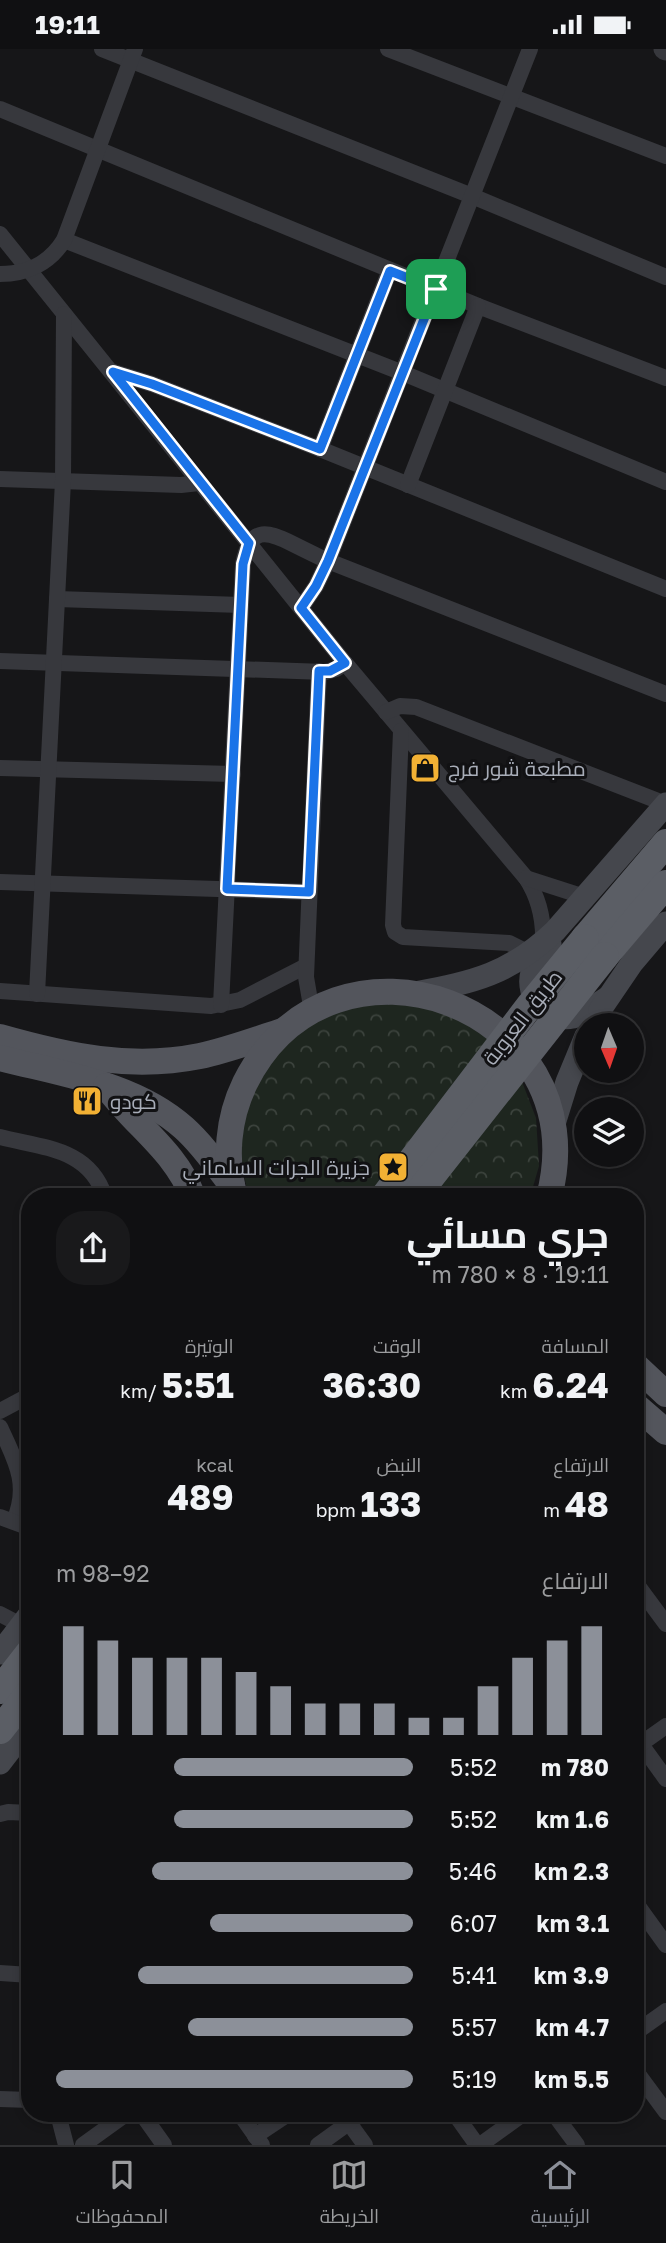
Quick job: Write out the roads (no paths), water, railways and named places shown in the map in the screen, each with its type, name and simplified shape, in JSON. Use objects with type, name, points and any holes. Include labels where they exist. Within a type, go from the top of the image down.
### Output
[{"type":"highway","name":"طريق العروبة","points":[[421,1188],[595,947],[666,843]]},
{"type":"highway","name":"طريق العروبة","points":[[391,1188],[516,1024],[595,947],[666,884]]},
{"type":"highway","points":[[0,1690],[21,1663]]},
{"type":"highway","points":[[0,1730],[21,1703]]},
{"type":"main road","points":[[415,993],[484,978],[515,963],[543,942],[666,804]]},
{"type":"main road","points":[[599,1013],[632,963],[666,923]]},
{"type":"main road","points":[[543,942],[548,946],[534,967],[531,976],[532,993],[536,1002],[548,1013],[565,1018],[581,1014],[607,998]]},
{"type":"main road","points":[[233,1188],[229,1148],[233,1119],[241,1091],[260,1058],[287,1029],[312,1012],[336,1001],[362,994],[397,991],[451,1002],[492,1025],[513,1044],[538,1083],[549,1109],[555,1166],[551,1188]]},
{"type":"main road","points":[[0,1037],[74,1056],[138,1063],[202,1056],[287,1029]]},
{"type":"main road","points":[[0,1058],[106,1086],[154,1106],[182,1126],[206,1151],[230,1188]]},
{"type":"main road","points":[[553,1127],[574,1065]]},
{"type":"main road","points":[[106,1086],[129,1115],[167,1152],[189,1188]]},
{"type":"main road","points":[[644,1373],[666,1394]]},
{"type":"main road","points":[[644,1413],[666,1432]]},
{"type":"main road","points":[[0,1653],[21,1626]]},
{"type":"main road","points":[[0,1763],[21,1736]]},
{"type":"street","points":[[102,49],[133,55],[666,277]]},
{"type":"street","points":[[388,49],[666,156]]},
{"type":"street","points":[[301,608],[328,561],[530,49]]},
{"type":"street","points":[[0,274],[29,270],[55,254],[64,240],[133,55]]},
{"type":"street","points":[[0,109],[390,271],[666,378]]},
{"type":"street","points":[[0,234],[345,663],[526,878],[541,909],[543,942],[509,943],[403,937],[395,932],[393,925],[401,731]]},
{"type":"street","points":[[64,240],[402,373],[666,482]]},
{"type":"street","points":[[320,449],[390,271]]},
{"type":"street","points":[[408,485],[478,306]]},
{"type":"street","points":[[37,994],[63,481],[64,314]]},
{"type":"street","points":[[113,372],[152,384],[320,449],[666,589]]},
{"type":"street","points":[[0,479],[181,485],[199,482]]},
{"type":"street","points":[[221,1005],[243,564],[249,543],[256,536],[272,534],[328,561],[666,694]]},
{"type":"street","points":[[57,600],[241,605]]},
{"type":"street","points":[[0,661],[319,671],[330,671],[345,663]]},
{"type":"street","points":[[312,1012],[306,966],[319,671]]},
{"type":"street","points":[[386,712],[400,706],[416,707],[666,804]]},
{"type":"street","points":[[0,768],[233,774]]},
{"type":"street","points":[[526,878],[585,897]]},
{"type":"street","points":[[0,882],[309,892]]},
{"type":"street","points":[[0,991],[221,1005],[249,996],[306,966]]},
{"type":"street","points":[[0,1137],[73,1156],[93,1173],[100,1188]]},
{"type":"street","points":[[0,1411],[21,1400]]},
{"type":"street","points":[[0,1427],[16,1463],[21,1482],[20,1502],[7,1519]]},
{"type":"street","points":[[644,1595],[666,1624]]},
{"type":"street","points":[[0,1615],[21,1618]]},
{"type":"street","points":[[644,1739],[666,1726]]},
{"type":"street","points":[[644,1752],[666,1779]]},
{"type":"street","points":[[0,1814],[21,1813]]},
{"type":"street","points":[[644,1914],[666,1945]]},
{"type":"street","points":[[0,1973],[21,1974]]},
{"type":"street","points":[[644,2027],[666,2011]]},
{"type":"street","points":[[644,2082],[666,2112]]},
{"type":"street","points":[[0,2099],[21,2100]]},
{"type":"street","points":[[60,2122],[66,2145]]},
{"type":"street","points":[[83,2145],[115,2122]]},
{"type":"street","points":[[148,2122],[164,2145]]},
{"type":"street","points":[[246,2122],[258,2140],[279,2122]]},
{"type":"street","points":[[318,2145],[345,2122]]},
{"type":"street","points":[[354,2122],[365,2145]]},
{"type":"street","points":[[460,2122],[478,2145],[511,2122]]},
{"type":"street","points":[[560,2122],[577,2145]]},
{"type":"place","name":"مطبعة شور فرج","points":[[425,768]]},
{"type":"place","name":"كودو","points":[[87,1101]]},
{"type":"place","name":"جزيرة الجرات السلماني","points":[[393,1167]]}]
